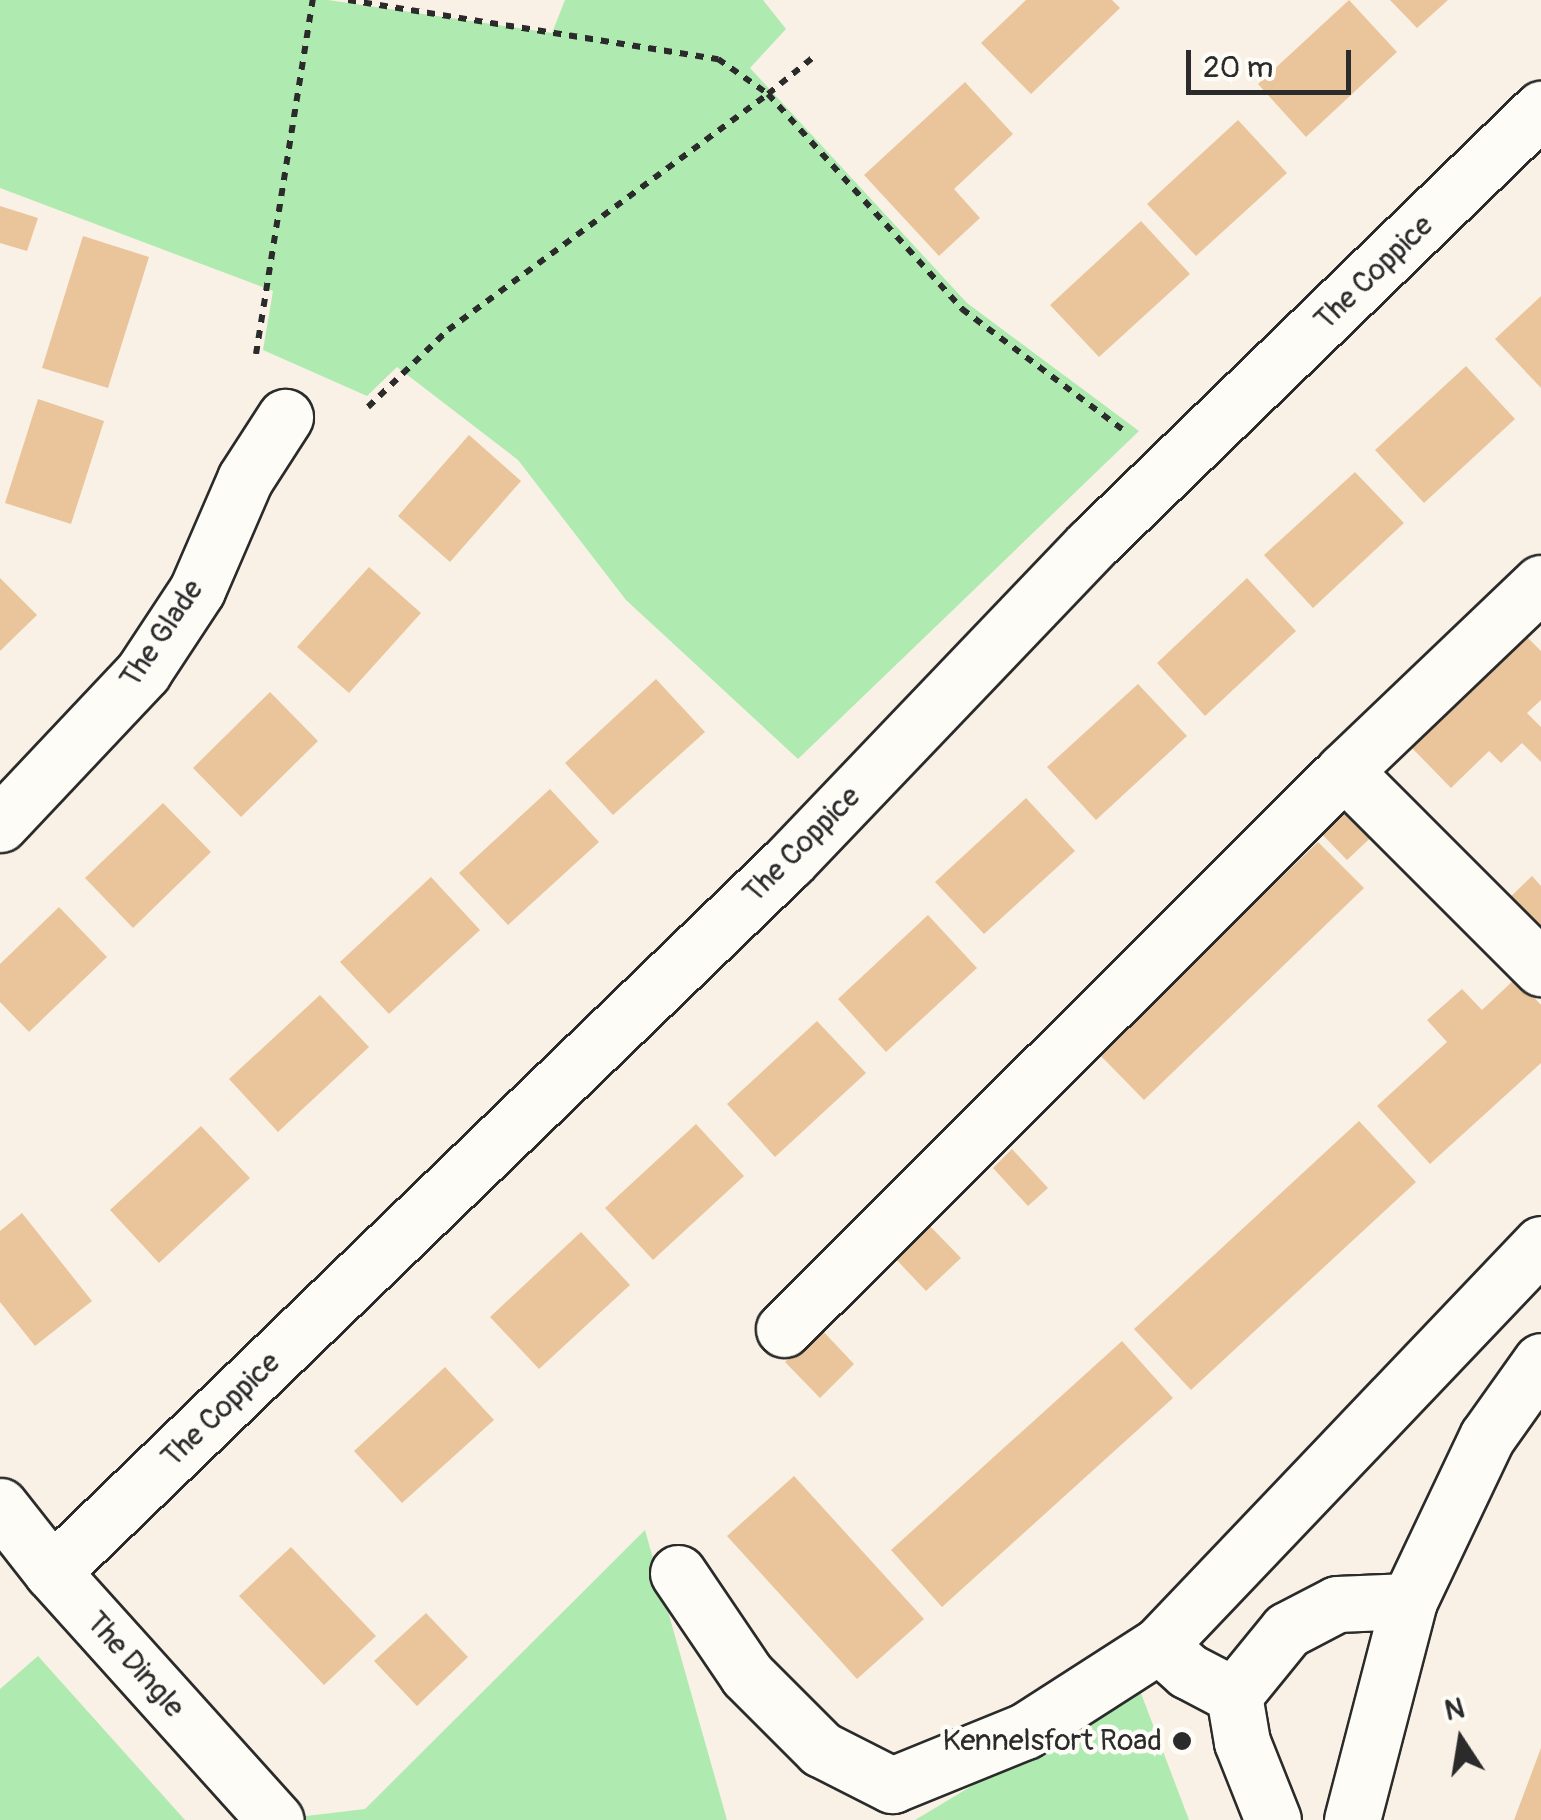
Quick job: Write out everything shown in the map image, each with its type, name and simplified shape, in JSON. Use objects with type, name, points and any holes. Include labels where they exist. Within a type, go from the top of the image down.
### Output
[{"type":"street","name":"The Coppice","points":[[52,1572],[788,861],[1091,545],[1541,108]]},
{"type":"street","name":"The Glade","points":[[0,824],[142,672],[197,590],[244,479],[286,417]]},
{"type":"street","points":[[784,1329],[1344,771],[1541,582]]},
{"type":"street","points":[[1344,771],[1541,968]]},
{"type":"street","points":[[678,1573],[747,1674],[821,1749],[892,1785],[1025,1730],[1159,1644],[1541,1244]]},
{"type":"street","points":[[1352,1820],[1409,1601],[1487,1437],[1541,1362]]},
{"type":"street","name":"The Dingle","points":[[0,1506],[52,1572],[267,1818]]},
{"type":"street","points":[[1272,1820],[1242,1742],[1234,1694],[1288,1630],[1336,1604],[1409,1601]]},
{"type":"street","points":[[1159,1644],[1188,1672],[1234,1694]]},
{"type":"path","points":[[256,354],[313,0]]},
{"type":"path","points":[[348,0],[718,59],[768,94],[962,309],[1141,444]]},
{"type":"path","points":[[368,407],[448,330],[816,55]]},
{"type":"green space","points":[[0,0],[328,0],[552,33],[565,0],[763,0],[786,29],[750,68],[967,303],[1139,431],[798,759],[626,600],[518,460],[397,367],[367,396],[263,350],[273,291],[0,188]]},
{"type":"green space","points":[[645,1530],[727,1820],[273,1820],[365,1809]]},
{"type":"green space","points":[[38,1656],[185,1820],[0,1820],[0,1689]]},
{"type":"green space","points":[[1139,1688],[1189,1820],[915,1820],[1080,1721]]},
{"type":"building","points":[[1026,0],[1112,0],[1120,8],[1031,94],[981,43]]},
{"type":"building","points":[[1349,0],[1397,52],[1306,137],[1258,84]]},
{"type":"building","points":[[1390,0],[1448,0],[1417,28]]},
{"type":"building","points":[[965,82],[1013,134],[954,189],[980,218],[939,256],[864,175]]},
{"type":"building","points":[[1238,120],[1287,173],[1196,256],[1147,204]]},
{"type":"building","points":[[0,206],[38,218],[27,251],[0,243]]},
{"type":"building","points":[[1141,221],[1190,274],[1099,357],[1050,305]]},
{"type":"building","points":[[83,236],[149,257],[108,388],[42,368]]},
{"type":"building","points":[[1541,296],[1541,388],[1495,339]]},
{"type":"building","points":[[1466,366],[1515,419],[1424,503],[1375,450]]},
{"type":"building","points":[[38,399],[104,421],[71,524],[5,503]]},
{"type":"building","points":[[469,435],[521,481],[450,562],[398,516]]},
{"type":"building","points":[[1355,472],[1404,523],[1313,608],[1264,555]]},
{"type":"building","points":[[369,567],[421,613],[349,693],[297,647]]},
{"type":"building","points":[[0,578],[37,615],[0,651]]},
{"type":"building","points":[[1247,578],[1296,631],[1205,716],[1157,663]]},
{"type":"building","points":[[1527,637],[1541,651],[1541,700],[1527,713],[1541,727],[1541,762],[1522,743],[1501,763],[1489,751],[1451,788],[1412,748]]},
{"type":"building","points":[[656,679],[705,732],[613,815],[565,763]]},
{"type":"building","points":[[1138,684],[1187,736],[1096,820],[1047,767]]},
{"type":"building","points":[[270,692],[318,741],[241,817],[193,768]]},
{"type":"building","points":[[550,789],[599,842],[508,925],[459,873]]},
{"type":"building","points":[[1348,797],[1380,829],[1347,860],[1316,828]]},
{"type":"building","points":[[1026,798],[1075,851],[984,934],[935,882]]},
{"type":"building","points":[[163,803],[211,852],[133,928],[85,878]]},
{"type":"building","points":[[1318,842],[1364,888],[1144,1100],[1099,1054]]},
{"type":"building","points":[[1532,876],[1541,886],[1541,938],[1506,901]]},
{"type":"building","points":[[431,877],[480,930],[389,1014],[340,962]]},
{"type":"building","points":[[59,907],[107,957],[29,1032],[0,1002],[0,964]]},
{"type":"building","points":[[928,915],[977,968],[886,1052],[838,999]]},
{"type":"building","points":[[1516,978],[1541,1005],[1541,1063],[1430,1164],[1377,1106],[1447,1042],[1427,1020],[1462,989],[1482,1010]]},
{"type":"building","points":[[320,995],[369,1047],[278,1132],[229,1079]]},
{"type":"building","points":[[817,1021],[866,1073],[775,1157],[727,1104]]},
{"type":"building","points":[[1359,1121],[1416,1182],[1191,1390],[1134,1329]]},
{"type":"building","points":[[696,1124],[744,1176],[653,1260],[605,1208]]},
{"type":"building","points":[[201,1126],[250,1178],[159,1263],[110,1210]]},
{"type":"building","points":[[1012,1149],[1048,1188],[1028,1206],[993,1168]]},
{"type":"building","points":[[22,1213],[92,1301],[35,1346],[0,1302],[0,1231]]},
{"type":"building","points":[[926,1222],[961,1258],[926,1291],[892,1255]]},
{"type":"building","points":[[581,1232],[630,1285],[539,1369],[490,1317]]},
{"type":"building","points":[[820,1328],[854,1364],[820,1398],[785,1362]]},
{"type":"building","points":[[1122,1341],[1173,1398],[942,1607],[891,1550]]},
{"type":"building","points":[[445,1367],[494,1420],[402,1503],[354,1451]]},
{"type":"building","points":[[794,1476],[924,1619],[857,1679],[727,1536]]},
{"type":"building","points":[[291,1547],[376,1636],[324,1685],[239,1596]]},
{"type":"building","points":[[426,1613],[468,1657],[417,1706],[374,1661]]},
{"type":"building","points":[[1541,1748],[1541,1820],[1514,1820]]},
{"type":"place","name":"Kennelsfort Road","points":[[1182,1741]]}]
